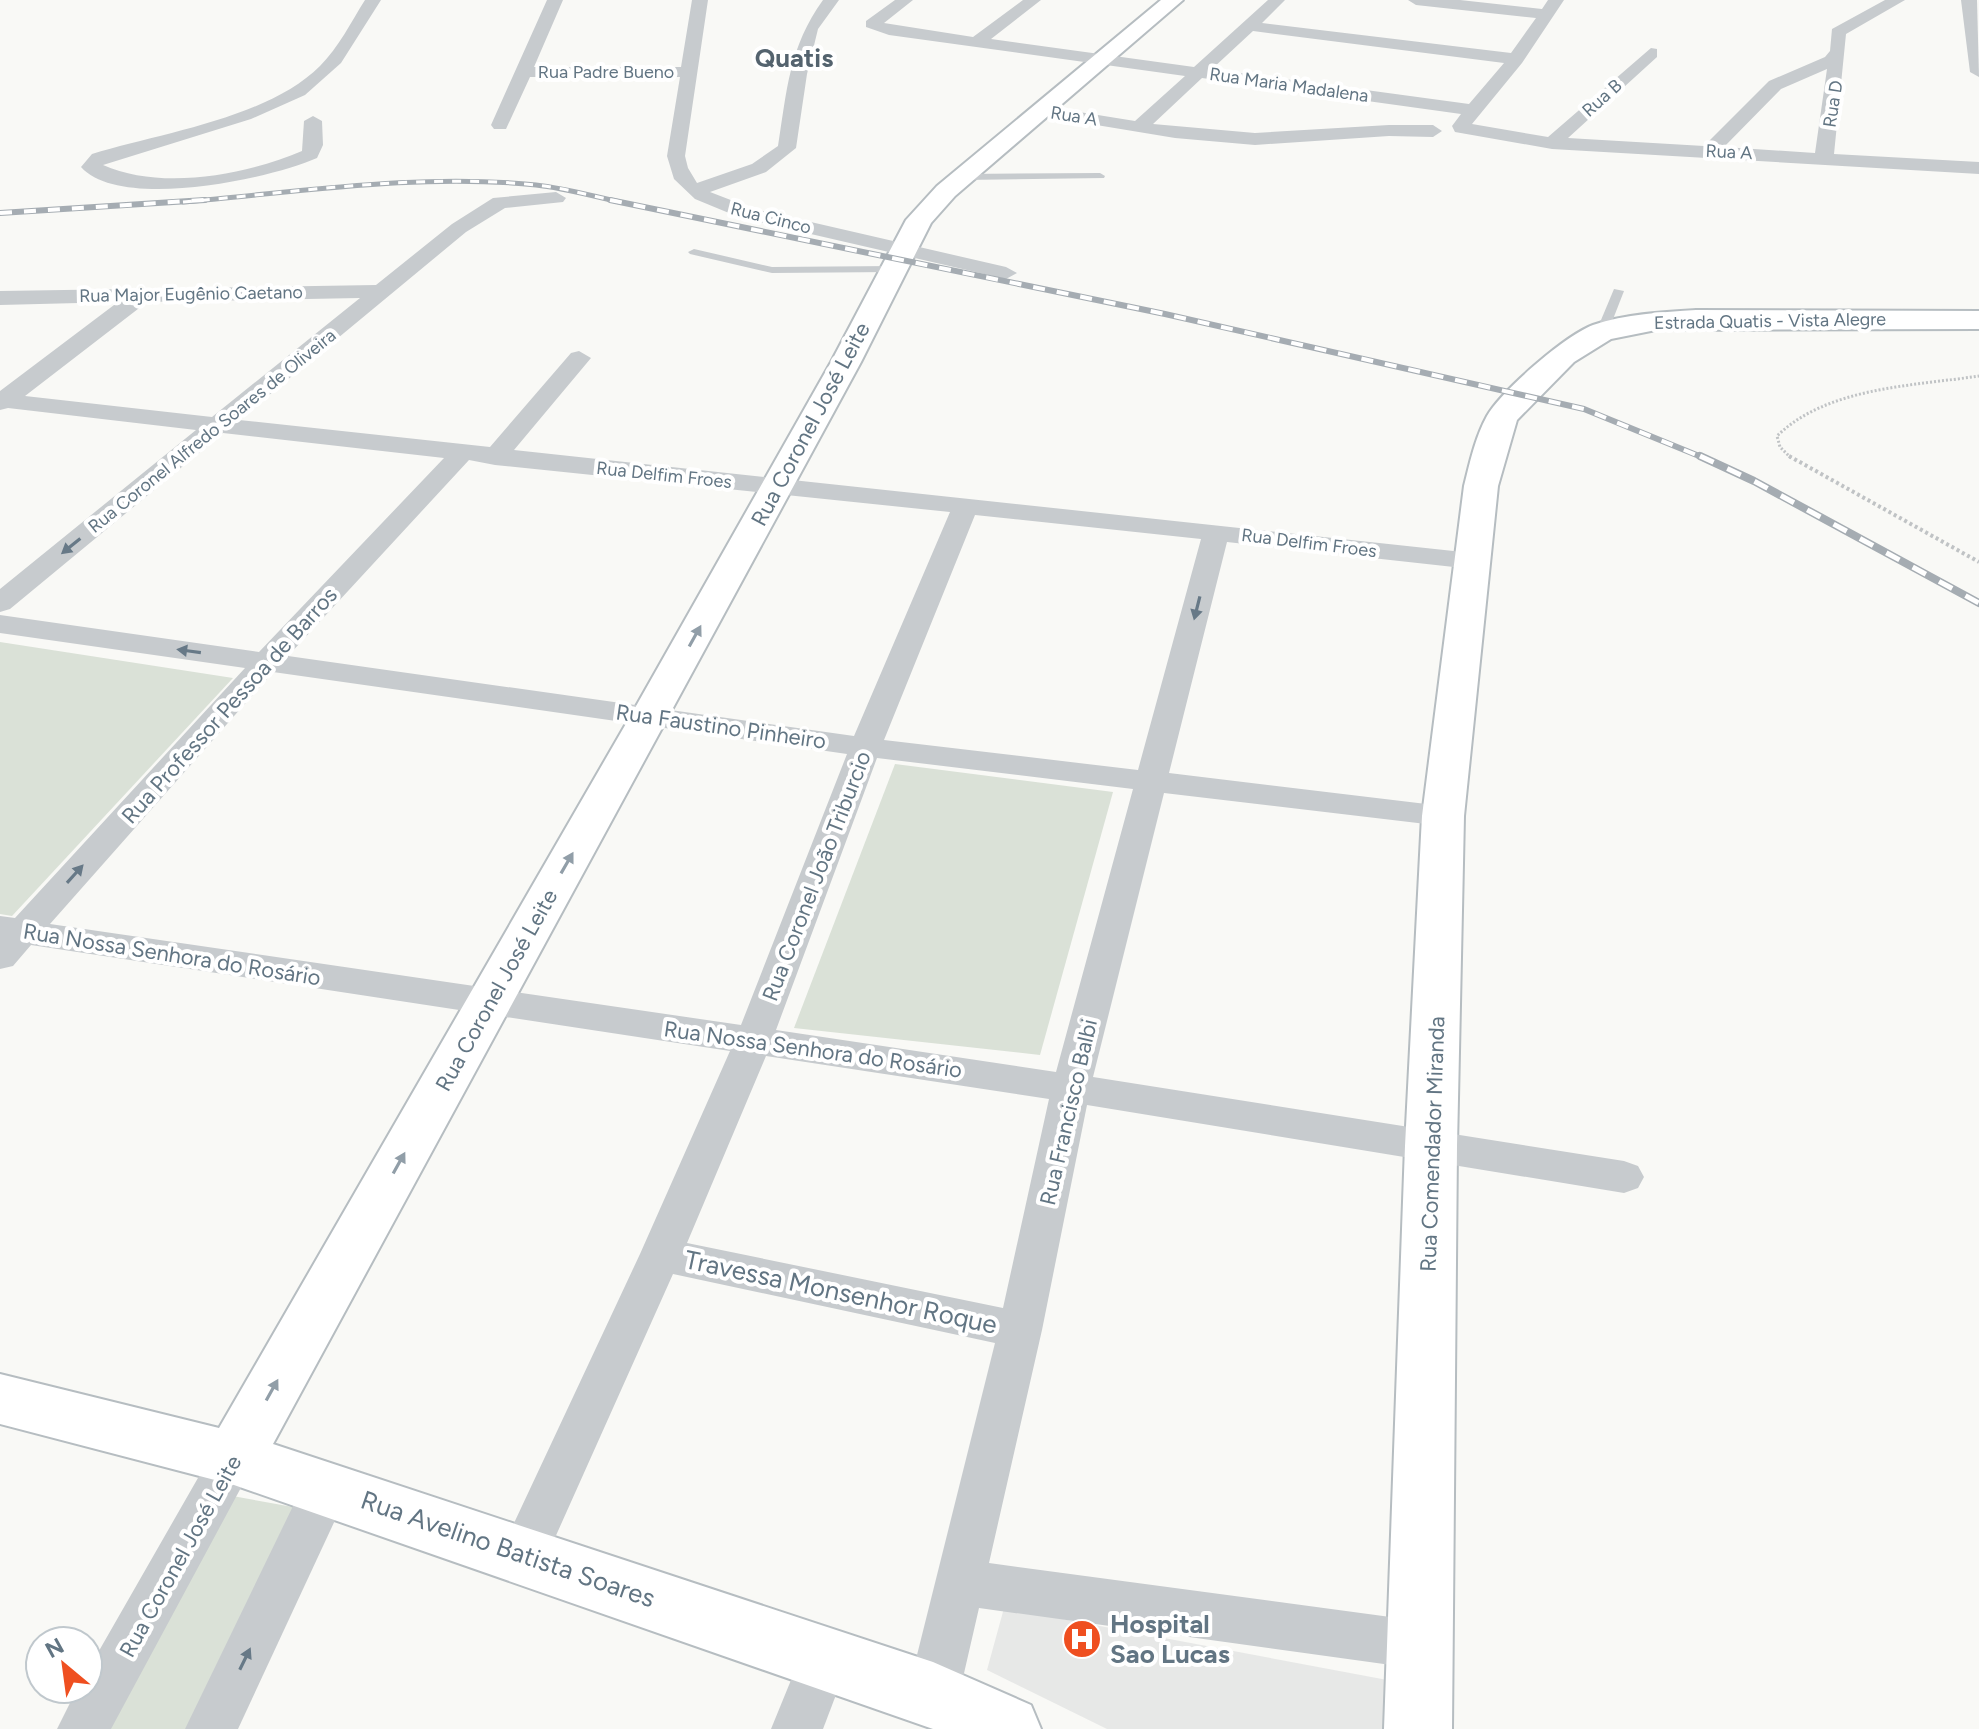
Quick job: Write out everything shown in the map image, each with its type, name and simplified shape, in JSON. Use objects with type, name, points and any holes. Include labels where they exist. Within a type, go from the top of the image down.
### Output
[{"type":"street","points":[[313,121],[314,145],[310,154],[270,168],[216,177],[150,182],[123,179],[91,167],[99,158],[258,108],[307,85],[330,65],[373,0]]},
{"type":"street","points":[[500,125],[555,0]]},
{"type":"street","points":[[700,0],[676,165],[684,181],[695,190],[768,164],[787,148],[798,74],[810,29],[831,0]]},
{"type":"street","name":"Rua Maria Madalena","points":[[905,0],[872,24],[889,30],[1355,94],[1455,124]]},
{"type":"street","points":[[976,42],[1033,0]]},
{"type":"street","name":"Rua Coronel José Leite","points":[[83,1729],[778,486],[919,220],[963,177],[1173,0]]},
{"type":"street","points":[[1140,126],[1277,0]]},
{"type":"street","points":[[1416,0],[1551,7]]},
{"type":"street","name":"Rua D","points":[[1824,158],[1838,32],[1897,0]]},
{"type":"street","points":[[1969,0],[1979,72]]},
{"type":"street","points":[[1455,124],[1516,59],[1551,7]]},
{"type":"street","points":[[1251,26],[1516,59]]},
{"type":"street","name":"Rua B","points":[[1552,143],[1651,53]]},
{"type":"street","points":[[1710,151],[1775,85],[1834,56]]},
{"type":"street","name":"Rua Padre Bueno","points":[[523,72],[689,72]]},
{"type":"street","points":[[1320,137],[1355,94]]},
{"type":"street","name":"Rua A","points":[[1042,111],[1237,138],[1320,137],[1455,124],[1552,143],[1979,168]]},
{"type":"street","name":"Rua Cinco","points":[[695,190],[712,201],[748,214],[898,259],[1006,273]]},
{"type":"street","name":"Rua Coronel Alfredo Soares de Oliveira","points":[[0,603],[423,257],[500,202],[556,198]]},
{"type":"street","name":"Rua Major Eugênio Caetano","points":[[0,298],[382,291]]},
{"type":"street","points":[[1,401],[143,294]]},
{"type":"street","name":"Estrada Quatis - Vista Alegre","points":[[1472,561],[1481,486],[1489,450],[1502,417],[1563,356],[1602,332],[1656,321],[1696,319],[1979,320]]},
{"type":"street","points":[[495,457],[579,358]]},
{"type":"street","name":"Rua Delfim Froes","points":[[1,401],[461,454],[966,504],[1472,561]]},
{"type":"street","name":"Rua Professor Pessoa de Barros","points":[[8,939],[461,454]]},
{"type":"street","name":"Rua Coronel João Triburcio","points":[[524,1553],[661,1254],[754,1039],[865,747],[966,504]]},
{"type":"street","name":"Rua Francisco Balbi","points":[[933,1695],[1020,1330],[1071,1088],[1216,532]]},
{"type":"street","name":"Rua Comendador Miranda","points":[[1418,1729],[1431,1146],[1443,816],[1472,561]]},
{"type":"street","name":"Rua Faustino Pinheiro","points":[[0,624],[865,747],[1443,816]]},
{"type":"street","name":"Rua Nossa Senhora do Rosário","points":[[8,939],[754,1039],[1624,1177]]},
{"type":"street","name":"Travessa Monsenhor Roque","points":[[661,1254],[1020,1330]]},
{"type":"street","name":"Rua Avelino Batista Soares","points":[[0,1399],[234,1458],[326,1488],[933,1695],[1007,1729]]},
{"type":"street","points":[[211,1729],[326,1488]]},
{"type":"street","points":[[960,1582],[1420,1645]]},
{"type":"street","points":[[797,1729],[825,1658]]},
{"type":"lane","points":[[963,177],[1100,176]]},
{"type":"lane","points":[[694,252],[772,270],[898,259]]},
{"type":"lane","points":[[1602,332],[1618,291]]},
{"type":"path","points":[[1979,376],[1861,397],[1814,409],[1784,425],[1777,436],[1780,447],[1796,463],[1979,562]]},
{"type":"shaded area","points":[[0,642],[233,678],[12,916],[0,914]]},
{"type":"shaded area","points":[[895,764],[1113,792],[1040,1055],[794,1028]]},
{"type":"shaded area","points":[[227,1495],[304,1509],[186,1729],[94,1729]]},
{"type":"shaded area","name":"Hospital Sao Lucas","points":[[1004,1608],[1398,1682],[1393,1729],[1107,1729],[987,1670]]},
{"type":"railway","points":[[202,200],[360,185],[448,181],[536,185],[620,202]]},
{"type":"railway","points":[[0,213],[202,200]]},
{"type":"railway","points":[[183,202],[202,200]]},
{"type":"railway","points":[[610,200],[1165,314],[1584,409],[1704,458]]},
{"type":"railway","points":[[1700,456],[1754,481],[1979,603]]},
{"type":"place","name":"Hospital Sao Lucas","points":[[1082,1639]]},
{"type":"district","name":"Quatis","points":[[794,58]]}]
